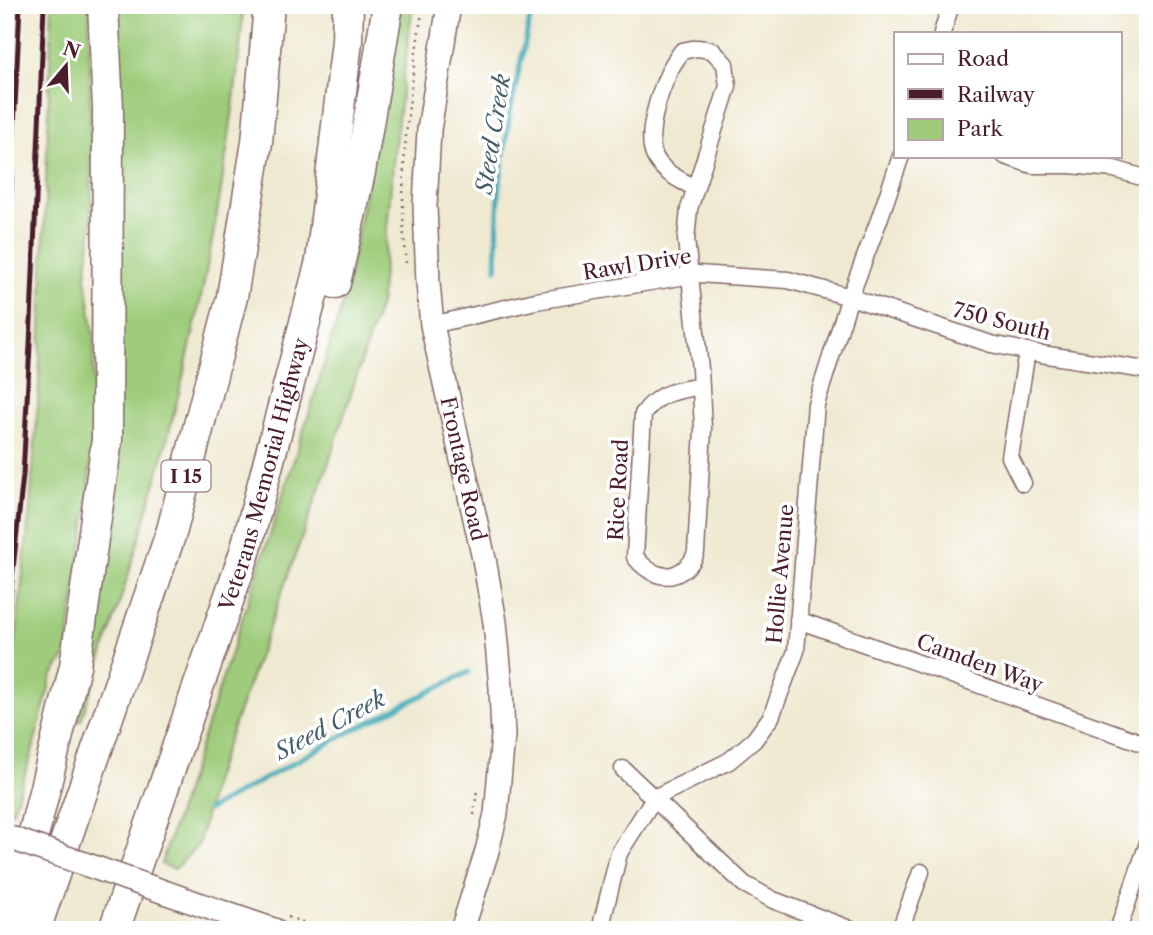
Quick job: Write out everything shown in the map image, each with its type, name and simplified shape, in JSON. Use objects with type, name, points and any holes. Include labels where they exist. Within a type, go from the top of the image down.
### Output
[{"type":"highway","points":[[10,930],[75,666],[107,440],[108,109],[103,5]]},
{"type":"highway","name":"I 15","points":[[35,930],[172,530],[232,297],[257,142],[269,5]]},
{"type":"highway","name":"Veterans Memorial Highway","points":[[114,930],[245,552],[321,261],[347,41],[348,5]]},
{"type":"highway","points":[[245,552],[334,288],[360,172],[388,5]]},
{"type":"street","name":"Frontage Road","points":[[449,5],[429,130],[425,206],[428,283],[432,325],[484,559],[498,637],[503,736],[496,814],[462,930]]},
{"type":"street","points":[[942,32],[951,5]]},
{"type":"street","name":"Rice Road","points":[[695,188],[671,175],[656,159],[651,145],[653,119],[670,69],[682,51],[697,48],[712,50],[725,64],[728,86],[689,209],[686,239],[701,386],[703,429],[696,552],[694,560],[688,566],[667,577],[651,572],[635,557],[643,414],[650,404],[663,394],[701,386]]},
{"type":"street","name":"Hollie Avenue","points":[[653,798],[729,761],[754,740],[771,717],[796,651],[816,404],[850,297],[900,158]]},
{"type":"street","points":[[1011,158],[1032,165],[1114,169],[1148,179]]},
{"type":"street","name":"Rawl Drive","points":[[432,325],[536,301],[698,274],[788,280],[850,297]]},
{"type":"street","name":"750 South","points":[[850,297],[991,344],[1148,372]]},
{"type":"street","points":[[1023,482],[1010,457],[1027,351]]},
{"type":"street","name":"Camden Way","points":[[798,620],[1148,745]]},
{"type":"street","points":[[623,769],[744,884],[773,900],[852,930]]},
{"type":"street","points":[[600,930],[618,853],[653,798]]},
{"type":"street","points":[[5,836],[274,930]]},
{"type":"street","points":[[1118,930],[1148,844]]},
{"type":"street","points":[[900,930],[921,872]]},
{"type":"path","points":[[407,269],[402,202],[404,160],[423,5]]},
{"type":"path","points":[[474,819],[478,782]]},
{"type":"green space","points":[[52,5],[89,5],[92,225],[86,278],[94,336],[92,428],[88,506],[66,656],[52,676],[31,756],[12,812],[5,810],[5,706],[16,637],[30,509],[39,388]]},
{"type":"green space","points":[[110,5],[244,5],[220,195],[191,344],[130,569],[81,720],[77,721],[87,668]]},
{"type":"green space","points":[[400,5],[413,5],[395,143],[380,304],[327,468],[213,782],[199,844],[175,869],[161,864],[270,535],[347,288]]},
{"type":"waterway","name":"Steed Creek","points":[[496,269],[499,189],[510,112],[533,5]]},
{"type":"waterway","name":"Steed Creek","points":[[208,810],[349,732],[469,672]]},
{"type":"railway","points":[[5,310],[20,5]]},
{"type":"railway","points":[[5,645],[23,475],[44,5]]}]
